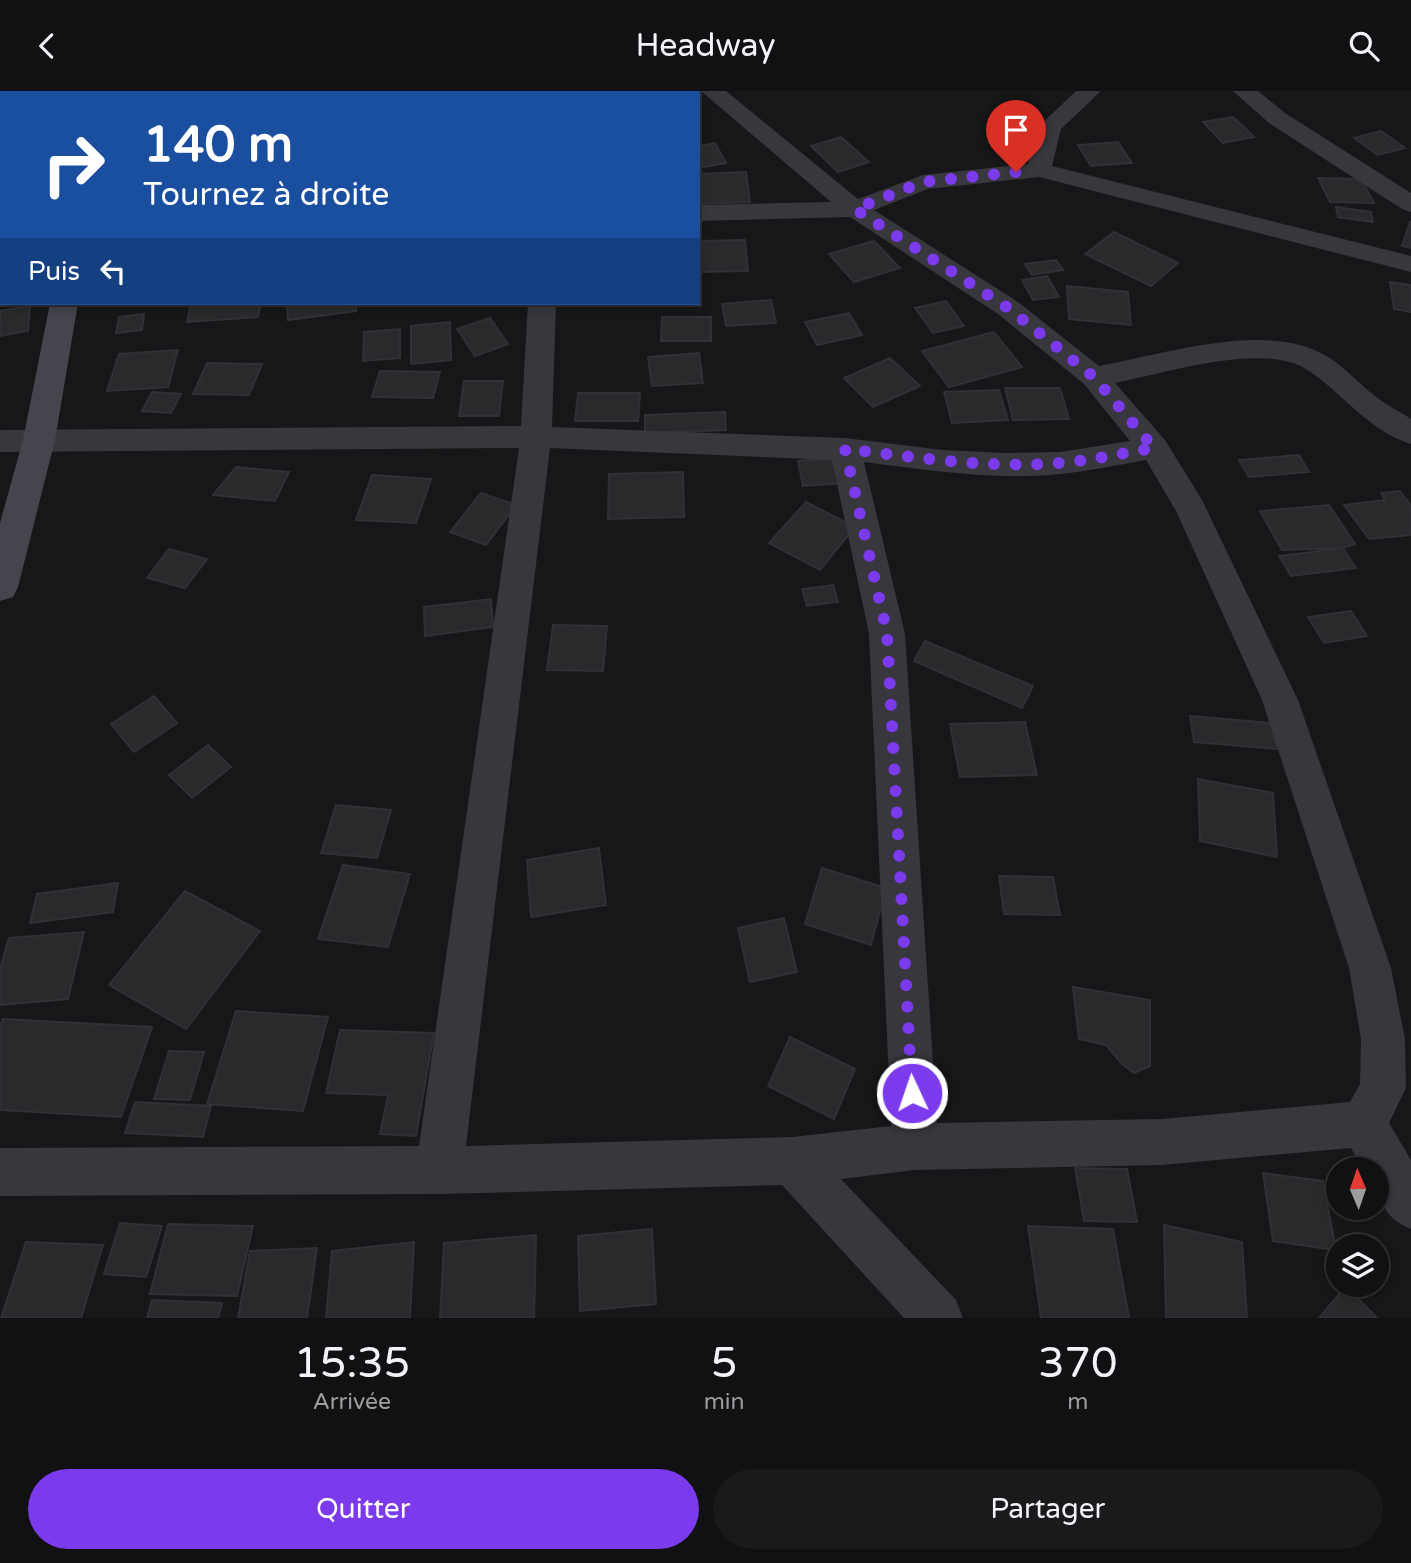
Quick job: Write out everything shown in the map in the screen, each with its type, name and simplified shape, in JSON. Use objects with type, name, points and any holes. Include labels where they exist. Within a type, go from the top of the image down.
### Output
[{"type":"street","points":[[712,91],[855,209],[1008,308],[1094,377],[1154,448],[1191,509],[1280,700],[1370,968],[1383,1039],[1383,1088],[1363,1124]]},
{"type":"street","points":[[1039,170],[1050,127],[1090,91]]},
{"type":"street","points":[[1244,91],[1277,118],[1411,204]]},
{"type":"street","points":[[700,213],[855,209],[923,182],[1039,170],[1411,264]]},
{"type":"street","points":[[0,587],[40,440],[64,305]]},
{"type":"street","points":[[439,1170],[536,437],[542,305]]},
{"type":"street","points":[[1094,377],[1242,349],[1268,348],[1294,352],[1317,363],[1366,405],[1411,433]]},
{"type":"street","points":[[0,441],[536,437],[845,449],[943,461],[1019,464],[1060,463],[1154,448]]},
{"type":"street","points":[[845,449],[887,633],[915,1147]]},
{"type":"street","points":[[0,1172],[439,1170],[792,1161],[915,1147],[1162,1142],[1363,1124]]},
{"type":"street","points":[[1363,1124],[1411,1205]]},
{"type":"street","points":[[792,1161],[938,1318]]},
{"type":"building","points":[[1233,117],[1254,137],[1223,143],[1203,122]]},
{"type":"building","points":[[1381,131],[1405,148],[1378,155],[1354,138]]},
{"type":"building","points":[[841,137],[869,162],[838,172],[811,146]]},
{"type":"building","points":[[1118,142],[1132,163],[1091,166],[1078,145]]},
{"type":"building","points":[[715,143],[726,163],[700,168],[700,146]]},
{"type":"building","points":[[746,172],[750,202],[700,204],[700,174]]},
{"type":"building","points":[[1318,178],[1361,179],[1374,203],[1330,202]]},
{"type":"building","points":[[1336,207],[1371,212],[1373,222],[1338,217]]},
{"type":"building","points":[[1411,222],[1411,248],[1402,246]]},
{"type":"building","points":[[1114,232],[1178,263],[1151,286],[1085,254]]},
{"type":"building","points":[[745,240],[748,271],[700,272],[700,241]]},
{"type":"building","points":[[874,241],[900,268],[854,282],[829,254]]},
{"type":"building","points":[[1056,260],[1063,270],[1032,275],[1025,264]]},
{"type":"building","points":[[1047,276],[1059,297],[1033,300],[1022,280]]},
{"type":"building","points":[[1390,282],[1411,285],[1411,312],[1394,309]]},
{"type":"building","points":[[1067,286],[1128,292],[1131,325],[1069,319]]},
{"type":"building","points":[[771,300],[776,323],[726,326],[722,304]]},
{"type":"building","points":[[946,301],[964,326],[933,333],[915,308]]},
{"type":"building","points":[[191,305],[261,305],[258,317],[187,322]]},
{"type":"building","points":[[287,305],[356,305],[356,311],[288,320]]},
{"type":"building","points":[[30,306],[28,331],[0,336],[0,311]]},
{"type":"building","points":[[849,313],[862,335],[817,345],[805,322]]},
{"type":"building","points":[[144,314],[142,330],[116,333],[119,317]]},
{"type":"building","points":[[662,317],[711,317],[711,341],[661,341]]},
{"type":"building","points":[[490,318],[508,344],[475,356],[457,329]]},
{"type":"building","points":[[450,322],[451,360],[411,364],[411,326]]},
{"type":"building","points":[[400,329],[400,358],[363,361],[364,332]]},
{"type":"building","points":[[994,332],[1022,367],[949,387],[922,351]]},
{"type":"building","points":[[178,350],[168,387],[107,391],[119,354]]},
{"type":"building","points":[[699,353],[703,383],[652,386],[648,357]]},
{"type":"building","points":[[890,358],[920,386],[873,407],[844,378]]},
{"type":"building","points":[[207,363],[262,364],[249,395],[193,394]]},
{"type":"building","points":[[380,371],[440,372],[433,398],[372,397]]},
{"type":"building","points":[[464,381],[503,381],[499,416],[459,416]]},
{"type":"building","points":[[1005,388],[1060,388],[1069,419],[1013,420]]},
{"type":"building","points":[[999,390],[1008,420],[952,423],[944,392]]},
{"type":"building","points":[[152,392],[181,394],[171,413],[142,411]]},
{"type":"building","points":[[578,393],[640,393],[638,421],[575,421]]},
{"type":"building","points":[[725,412],[726,430],[645,433],[645,415]]},
{"type":"building","points":[[1299,455],[1309,472],[1249,477],[1239,460]]},
{"type":"building","points":[[839,458],[844,483],[803,486],[798,461]]},
{"type":"building","points":[[236,467],[289,472],[275,501],[213,495]]},
{"type":"building","points":[[683,472],[684,517],[608,519],[609,474]]},
{"type":"building","points":[[372,475],[431,479],[416,523],[356,520]]},
{"type":"building","points":[[1400,491],[1411,506],[1411,535],[1369,539],[1344,505],[1385,500],[1381,493]]},
{"type":"building","points":[[481,493],[516,505],[486,545],[450,532]]},
{"type":"building","points":[[806,502],[855,527],[820,570],[769,543]]},
{"type":"building","points":[[1329,505],[1355,544],[1343,548],[1282,550],[1260,511]]},
{"type":"building","points":[[1343,548],[1356,568],[1291,576],[1279,556]]},
{"type":"building","points":[[169,549],[207,559],[185,588],[147,578]]},
{"type":"building","points":[[833,585],[838,602],[807,606],[802,589]]},
{"type":"building","points":[[491,599],[493,627],[425,636],[424,607]]},
{"type":"building","points":[[1351,611],[1367,636],[1324,643],[1308,617]]},
{"type":"building","points":[[553,625],[607,626],[603,671],[547,670]]},
{"type":"building","points":[[925,641],[1033,686],[1022,708],[914,661]]},
{"type":"building","points":[[154,696],[177,723],[134,752],[111,724]]},
{"type":"building","points":[[1190,716],[1271,723],[1277,749],[1194,742]]},
{"type":"building","points":[[1025,722],[1037,775],[960,777],[950,724]]},
{"type":"building","points":[[208,745],[231,767],[192,798],[169,775]]},
{"type":"building","points":[[1198,779],[1273,793],[1277,857],[1200,841]]},
{"type":"building","points":[[336,805],[391,810],[377,858],[321,853]]},
{"type":"building","points":[[599,848],[606,905],[531,917],[527,860]]},
{"type":"building","points":[[343,865],[410,874],[388,947],[318,939]]},
{"type":"building","points":[[822,868],[886,888],[871,945],[805,924]]},
{"type":"building","points":[[999,876],[1053,877],[1060,915],[1004,914]]},
{"type":"building","points":[[118,883],[113,912],[30,923],[37,894]]},
{"type":"building","points":[[185,891],[260,931],[186,1029],[109,985]]},
{"type":"building","points":[[784,918],[797,972],[750,982],[738,928]]},
{"type":"building","points":[[84,932],[68,999],[0,1005],[0,969],[9,938]]},
{"type":"building","points":[[1073,987],[1150,1000],[1150,1066],[1134,1073],[1122,1064],[1106,1045],[1079,1039]]},
{"type":"building","points":[[236,1011],[328,1017],[303,1111],[207,1104]]},
{"type":"building","points":[[3,1019],[152,1027],[121,1117],[0,1110],[0,1026]]},
{"type":"building","points":[[340,1030],[434,1033],[416,1136],[380,1134],[388,1095],[326,1093]]},
{"type":"building","points":[[790,1037],[855,1069],[834,1119],[768,1086]]},
{"type":"building","points":[[169,1051],[204,1052],[190,1100],[154,1099]]},
{"type":"building","points":[[135,1102],[211,1106],[203,1137],[125,1133]]},
{"type":"building","points":[[1075,1168],[1127,1169],[1137,1222],[1084,1221]]},
{"type":"building","points":[[1263,1173],[1323,1181],[1326,1220],[1330,1220],[1333,1234],[1326,1234],[1326,1249],[1273,1241]]},
{"type":"building","points":[[120,1223],[162,1226],[146,1277],[104,1274]]},
{"type":"building","points":[[168,1224],[253,1226],[237,1296],[150,1294]]},
{"type":"building","points":[[1164,1225],[1242,1242],[1247,1318],[1166,1318]]},
{"type":"building","points":[[1028,1226],[1113,1229],[1129,1318],[1041,1318]]},
{"type":"building","points":[[652,1229],[656,1304],[580,1311],[578,1236]]},
{"type":"building","points":[[536,1235],[534,1318],[440,1318],[444,1243]]},
{"type":"building","points":[[26,1242],[103,1245],[81,1318],[1,1318]]},
{"type":"building","points":[[414,1242],[410,1318],[326,1318],[332,1251]]},
{"type":"building","points":[[317,1248],[307,1318],[238,1318],[250,1251]]},
{"type":"building","points":[[1337,1297],[1357,1297],[1377,1318],[1319,1318]]},
{"type":"building","points":[[152,1300],[222,1303],[218,1318],[147,1318]]},
{"type":"route","points":[[912,1093],[887,633],[845,449],[943,461],[1005,464],[1060,463],[1154,448],[1094,377],[1008,308],[855,209],[923,182],[1016,172]]}]
